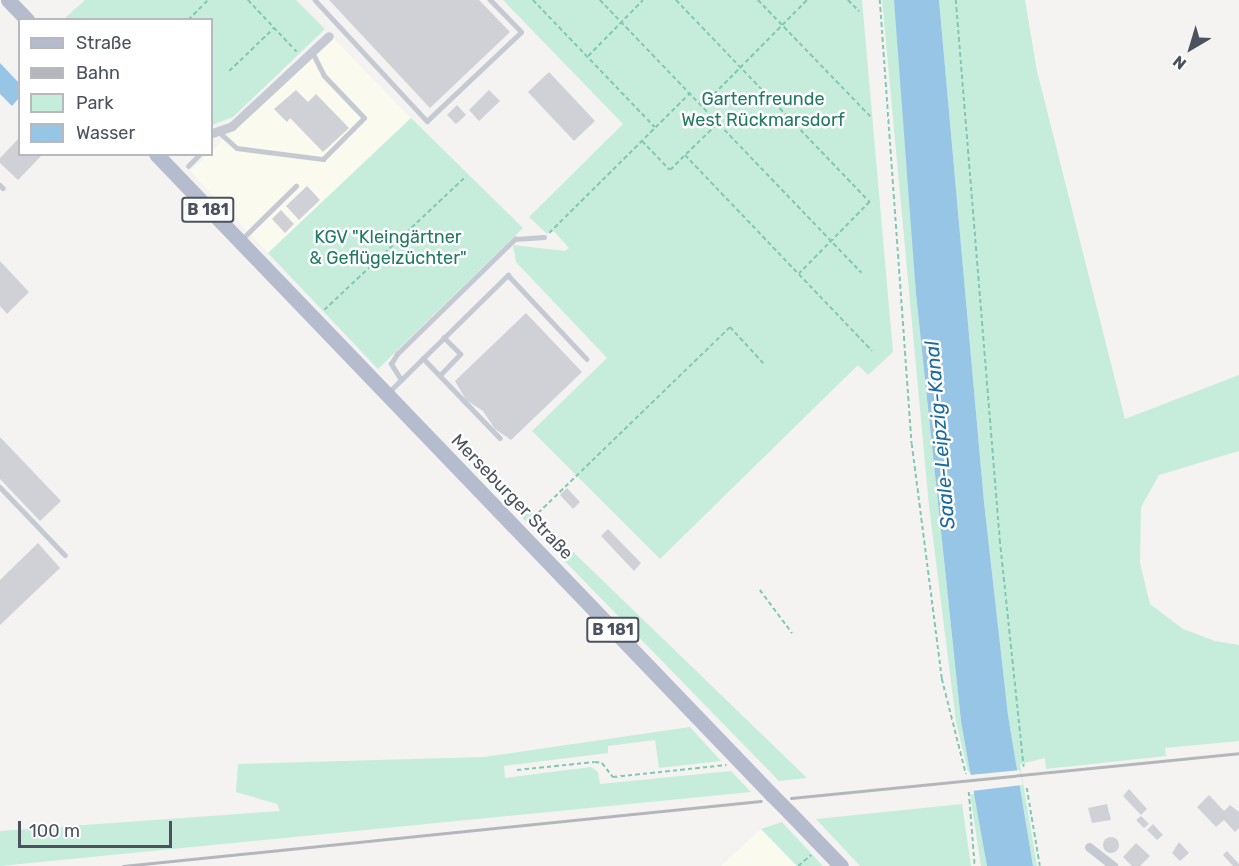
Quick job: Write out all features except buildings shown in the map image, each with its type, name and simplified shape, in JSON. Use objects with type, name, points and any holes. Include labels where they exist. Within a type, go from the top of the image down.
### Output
[{"type":"main road","points":[[8,0],[25,18]]},
{"type":"main road","name":"Merseburger Straße","points":[[158,156],[841,866]]},
{"type":"street","points":[[215,132],[232,126],[329,36]]},
{"type":"street","points":[[1089,847],[1113,866]]},
{"type":"lane","points":[[315,0],[427,121],[521,33],[490,0]]},
{"type":"lane","points":[[215,132],[237,148],[323,159],[364,118],[324,76],[312,51]]},
{"type":"lane","points":[[188,166],[198,156]]},
{"type":"lane","points":[[239,242],[296,186]]},
{"type":"lane","points":[[401,380],[391,364],[397,354],[515,239],[544,237]]},
{"type":"lane","points":[[387,394],[507,275],[587,359]]},
{"type":"lane","points":[[440,375],[460,354],[444,338]]},
{"type":"lane","points":[[423,358],[501,438]]},
{"type":"lane","points":[[0,487],[65,555]]},
{"type":"path","points":[[190,18],[208,0]]},
{"type":"path","points":[[248,0],[304,59]]},
{"type":"path","points":[[533,0],[656,127]]},
{"type":"path","points":[[600,0],[862,273]]},
{"type":"path","points":[[587,56],[643,0]]},
{"type":"path","points":[[676,0],[870,202],[799,274]]},
{"type":"path","points":[[758,0],[872,118]]},
{"type":"path","points":[[702,106],[807,0]]},
{"type":"path","points":[[848,0],[859,11]]},
{"type":"path","points":[[880,0],[912,444],[942,679],[966,774]]},
{"type":"path","points":[[956,0],[999,529],[1024,767]]},
{"type":"path","points":[[229,70],[275,27]]},
{"type":"path","points":[[544,237],[690,93]]},
{"type":"path","points":[[642,141],[670,170],[718,123]]},
{"type":"path","points":[[685,155],[872,351]]},
{"type":"path","points":[[314,319],[466,176]]},
{"type":"path","points":[[538,513],[730,327],[765,364]]},
{"type":"path","points":[[760,590],[792,633]]},
{"type":"path","points":[[517,770],[595,762],[602,763],[612,777],[712,769],[736,758]]},
{"type":"path","points":[[1027,788],[1040,866]]},
{"type":"path","points":[[969,792],[975,866]]},
{"type":"path","points":[[798,866],[814,852]]},
{"type":"shaded area","points":[[333,38],[411,118],[268,253],[190,171],[206,156],[213,156],[213,150]]},
{"type":"shaded area","points":[[761,829],[797,866],[721,866]]},
{"type":"green space","points":[[85,0],[296,0],[325,29],[233,117],[213,125],[213,18],[65,18]]},
{"type":"green space","name":"Gartenfreunde West Rückmarsdorf","points":[[503,0],[862,0],[893,352],[868,375],[858,365],[660,559],[532,431],[607,358],[516,262],[513,245],[565,251],[569,248],[552,229],[547,234],[529,217],[623,124]]},
{"type":"green space","points":[[882,0],[894,0],[901,61],[916,294],[961,721],[972,771],[968,772],[956,722],[929,506]]},
{"type":"green space","points":[[939,0],[1025,0],[1037,71],[1125,419],[1239,375],[1239,451],[1159,475],[1141,507],[1140,563],[1150,604],[1183,629],[1215,641],[1239,645],[1239,741],[1165,748],[1166,756],[1046,769],[1045,758],[1020,764],[1037,866],[1033,866],[1008,715],[984,502]]},
{"type":"green space","name":"KGV \"Kleingärtner & Geflügelzüchter\"","points":[[411,118],[523,228],[378,369],[268,253]]},
{"type":"green space","points":[[470,464],[487,471],[535,515],[807,778],[779,781]]},
{"type":"green space","points":[[690,727],[721,761],[659,768],[655,740],[608,746],[608,753],[504,766],[505,778],[591,767],[598,772],[600,784],[731,771],[751,792],[0,866],[0,831],[280,811],[277,804],[236,792],[238,764],[484,757]]},
{"type":"green space","points":[[970,794],[975,794],[987,866],[981,866]]},
{"type":"green space","points":[[962,804],[971,866],[860,866],[816,819]]},
{"type":"green space","points":[[782,822],[823,866],[797,866],[761,829]]},
{"type":"water","name":"Saale-Leipzig-Kanal","points":[[894,0],[939,0],[984,502],[1008,715],[1033,866],[987,866],[961,721],[916,294]]},
{"type":"water","points":[[0,63],[18,82],[18,99],[12,106],[0,94]]},
{"type":"pier","points":[[1020,770],[1023,785],[972,791],[970,775]]},
{"type":"railway","points":[[791,798],[1239,753]]},
{"type":"railway","points":[[123,866],[761,801]]}]
